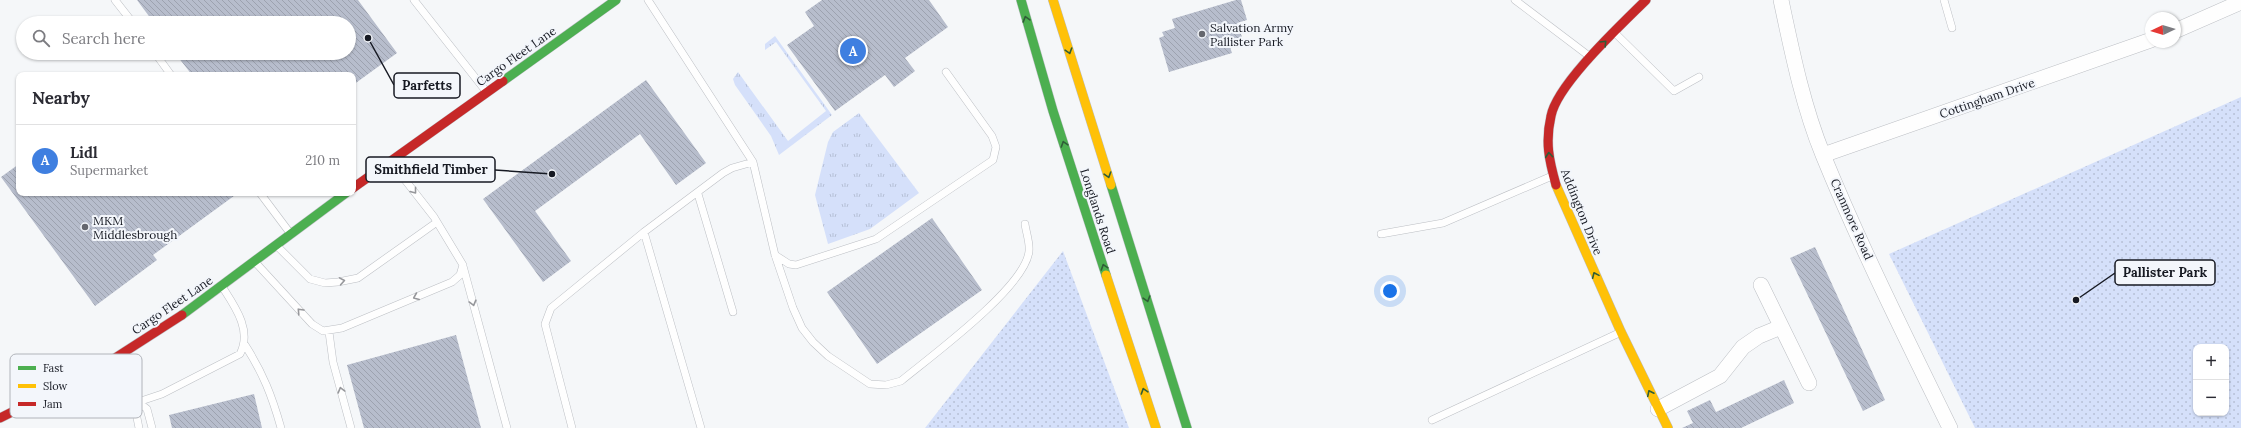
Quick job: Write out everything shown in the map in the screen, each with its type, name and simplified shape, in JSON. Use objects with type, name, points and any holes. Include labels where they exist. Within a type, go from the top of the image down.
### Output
[{"type":"main road","name":"Cargo Fleet Lane","points":[[356,186],[616,0]]},
{"type":"main road","name":"Longlands Road","points":[[1021,0],[1053,111],[1156,428]]},
{"type":"main road","name":"Longlands Road","points":[[1053,0],[1187,428]]},
{"type":"main road","name":"Addington Drive","points":[[1646,0],[1590,57],[1562,93],[1551,114],[1548,138],[1548,156],[1552,176],[1621,332],[1668,428]]},
{"type":"main road","name":"Cargo Fleet Lane","points":[[121,354],[222,286],[342,196]]},
{"type":"main road","name":"Cargo Fleet Lane","points":[[0,418],[10,413]]},
{"type":"street","name":"Cranmore Road","points":[[1782,0],[1793,52],[1823,155],[1896,318],[1950,428]]},
{"type":"street","points":[[2181,28],[2241,2]]},
{"type":"street","name":"Cottingham Drive","points":[[1823,155],[2145,42]]},
{"type":"street","points":[[1761,285],[1808,383]]},
{"type":"street","points":[[1658,409],[1720,376],[1743,347],[1759,336],[1781,327]]},
{"type":"lane","points":[[115,0],[127,16]]},
{"type":"lane","points":[[414,0],[486,92]]},
{"type":"lane","points":[[648,0],[753,162],[775,255],[793,308],[802,328],[814,342],[846,369],[870,384],[886,385],[901,381],[998,301],[1021,269],[1029,252],[1025,224]]},
{"type":"lane","points":[[1514,0],[1590,57]]},
{"type":"lane","points":[[1944,0],[1952,28]]},
{"type":"lane","points":[[1614,32],[1621,37],[1674,91],[1699,77]]},
{"type":"lane","points":[[160,60],[170,72]]},
{"type":"lane","points":[[775,255],[789,264],[796,265],[876,239],[993,160],[996,146],[992,136],[946,72]]},
{"type":"lane","points":[[390,160],[437,222],[463,265],[507,428]]},
{"type":"lane","points":[[572,428],[545,324],[551,308],[644,232],[732,168],[753,162]]},
{"type":"lane","points":[[1381,234],[1443,223],[1552,176]]},
{"type":"lane","points":[[698,194],[733,312]]},
{"type":"lane","points":[[262,196],[291,234]]},
{"type":"lane","points":[[276,245],[310,279],[325,283],[338,282],[358,278],[437,222]]},
{"type":"lane","points":[[644,232],[701,428]]},
{"type":"lane","points":[[254,261],[312,324],[324,332],[342,328],[452,282],[460,275],[463,265]]},
{"type":"lane","points":[[222,286],[239,312],[245,345],[260,369],[271,392],[281,428]]},
{"type":"lane","points":[[329,332],[334,362],[351,428]]},
{"type":"lane","points":[[1432,420],[1621,332]]},
{"type":"lane","points":[[142,401],[162,394],[240,354],[245,345]]},
{"type":"lane","points":[[142,405],[147,409],[152,428]]},
{"type":"lane","points":[[137,418],[139,428]]},
{"type":"green space","points":[[775,36],[832,115],[779,155],[771,136],[735,85],[733,79],[738,72],[788,141],[826,111],[776,42],[765,50],[765,44]]},
{"type":"green space","points":[[2241,97],[2241,428],[1975,428],[1889,254]]},
{"type":"green space","points":[[859,113],[919,193],[870,229],[828,244],[815,195],[828,142],[833,132]]},
{"type":"green space","points":[[1063,251],[1129,428],[925,428]]},
{"type":"building","points":[[137,0],[358,0],[397,53],[356,83],[356,72],[190,72],[180,60],[356,60],[356,16],[149,16]]},
{"type":"building","points":[[822,0],[929,0],[948,27],[905,58],[915,71],[894,87],[885,75],[835,111],[787,45],[814,26],[805,12]]},
{"type":"building","name":"Salvation Army Pallister Park","points":[[1236,0],[1241,0],[1247,20],[1237,23],[1242,37],[1228,41],[1232,53],[1169,72],[1159,38],[1164,36],[1162,32],[1175,28],[1172,19]]},
{"type":"building","points":[[646,80],[706,163],[676,185],[640,134],[535,211],[571,261],[543,282],[483,199]]},
{"type":"building","name":"MKM Middlesbrough","points":[[16,166],[16,196],[234,196],[153,255],[157,260],[95,306],[1,177]]},
{"type":"building","points":[[932,218],[982,290],[877,364],[827,292]]},
{"type":"building","points":[[1815,247],[1885,400],[1863,411],[1790,258]]},
{"type":"building","points":[[456,335],[481,428],[364,428],[347,365]]},
{"type":"building","points":[[1784,380],[1794,403],[1741,428],[1682,428],[1693,423],[1687,411],[1710,400],[1716,412]]},
{"type":"building","points":[[254,394],[262,428],[172,428],[169,415]]},
{"type":"traffic: fast","points":[[503,81],[616,0]]},
{"type":"traffic: fast","points":[[1021,0],[1053,111],[1106,275]]},
{"type":"traffic: fast","points":[[1111,185],[1187,428]]},
{"type":"traffic: fast","points":[[182,315],[342,196]]},
{"type":"traffic: slow","points":[[1053,0],[1111,185]]},
{"type":"traffic: slow","points":[[1556,185],[1621,332],[1668,428]]},
{"type":"traffic: slow","points":[[1106,275],[1156,428]]},
{"type":"traffic: jam","points":[[1556,185],[1551,167],[1548,143],[1549,125],[1556,103],[1577,72],[1646,0]]},
{"type":"traffic: jam","points":[[356,186],[503,81]]},
{"type":"traffic: jam","points":[[121,354],[182,315]]},
{"type":"traffic: jam","points":[[0,418],[10,413]]},
{"type":"place","name":"Salvation Army Pallister Park","points":[[1202,34]]},
{"type":"place","name":"Parfetts","points":[[368,38]]},
{"type":"place","name":"Lidl","points":[[853,51]]},
{"type":"place","name":"Smithfield Timber","points":[[552,174]]},
{"type":"place","name":"MKM Middlesbrough","points":[[85,227]]},
{"type":"place","name":"Pallister Park","points":[[2076,300]]}]
